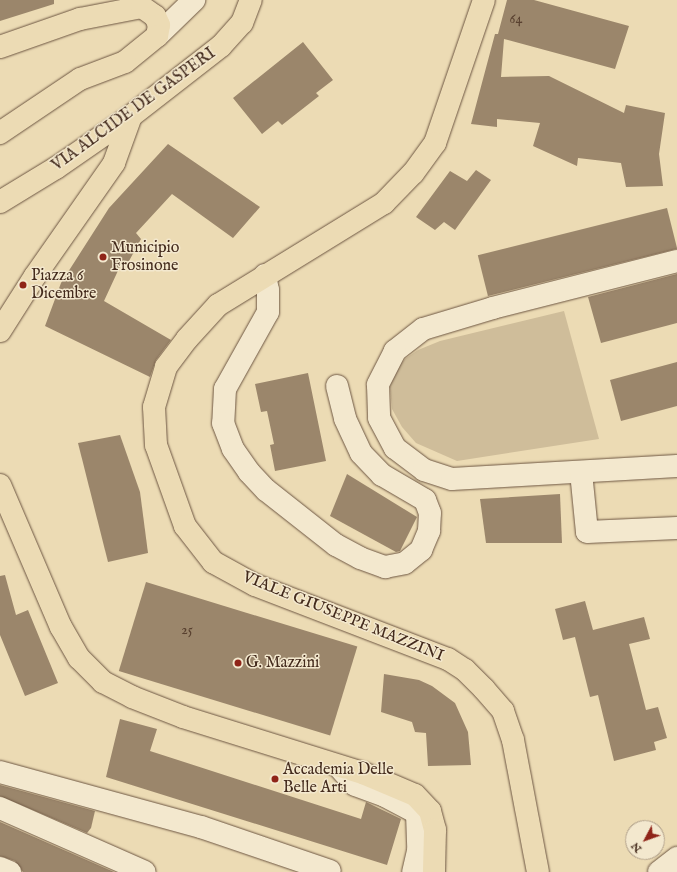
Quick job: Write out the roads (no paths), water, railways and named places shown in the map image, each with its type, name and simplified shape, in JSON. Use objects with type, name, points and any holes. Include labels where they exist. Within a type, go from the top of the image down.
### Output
[{"type":"main road","name":"VIA ALCIDE DE GASPERI","points":[[0,202],[56,168],[130,116],[232,36],[242,23],[251,0]]},
{"type":"main road","name":"VIALE GIUSEPPE MAZZINI","points":[[484,0],[435,144],[413,172],[384,203],[218,305],[187,339],[166,368],[154,407],[156,445],[185,526],[213,562],[255,585],[432,652],[466,670],[503,711],[513,740],[538,872]]},
{"type":"main road","points":[[0,46],[80,19],[141,4],[155,16],[159,26],[157,36],[125,62],[80,79],[0,133]]},
{"type":"main road","points":[[0,331],[34,276],[114,163],[130,116]]},
{"type":"main road","points":[[0,485],[61,627],[79,658],[103,682],[132,697],[182,717],[271,742],[390,783],[415,795],[430,811],[435,830],[434,872]]},
{"type":"street","points":[[157,36],[194,0]]},
{"type":"street","points":[[677,261],[493,308],[423,329],[395,351],[378,385],[379,418],[395,448],[424,470],[452,479],[677,466]]},
{"type":"street","points":[[265,275],[268,290],[268,312],[225,389],[223,423],[233,449],[249,472],[266,490],[336,545],[360,558],[384,567],[405,563],[421,550],[429,531],[430,513],[425,500],[382,475],[361,453],[345,418],[337,386]]},
{"type":"street","points":[[581,472],[587,532],[677,528]]},
{"type":"street","points":[[338,766],[355,785],[385,796],[417,813],[418,851],[413,872]]},
{"type":"street","points":[[0,772],[201,827],[330,871]]},
{"type":"street","points":[[0,808],[145,872]]},
{"type":"street","points":[[660,872],[677,858]]},
{"type":"street","points":[[0,868],[10,872]]},
{"type":"place","name":"Municipio Frosinone","points":[[103,257]]},
{"type":"place","name":"Piazza 6 Dicembre","points":[[23,285]]},
{"type":"place","name":"G. Mazzini","points":[[238,663]]},
{"type":"place","name":"Accademia Delle Belle Arti","points":[[275,779]]}]
